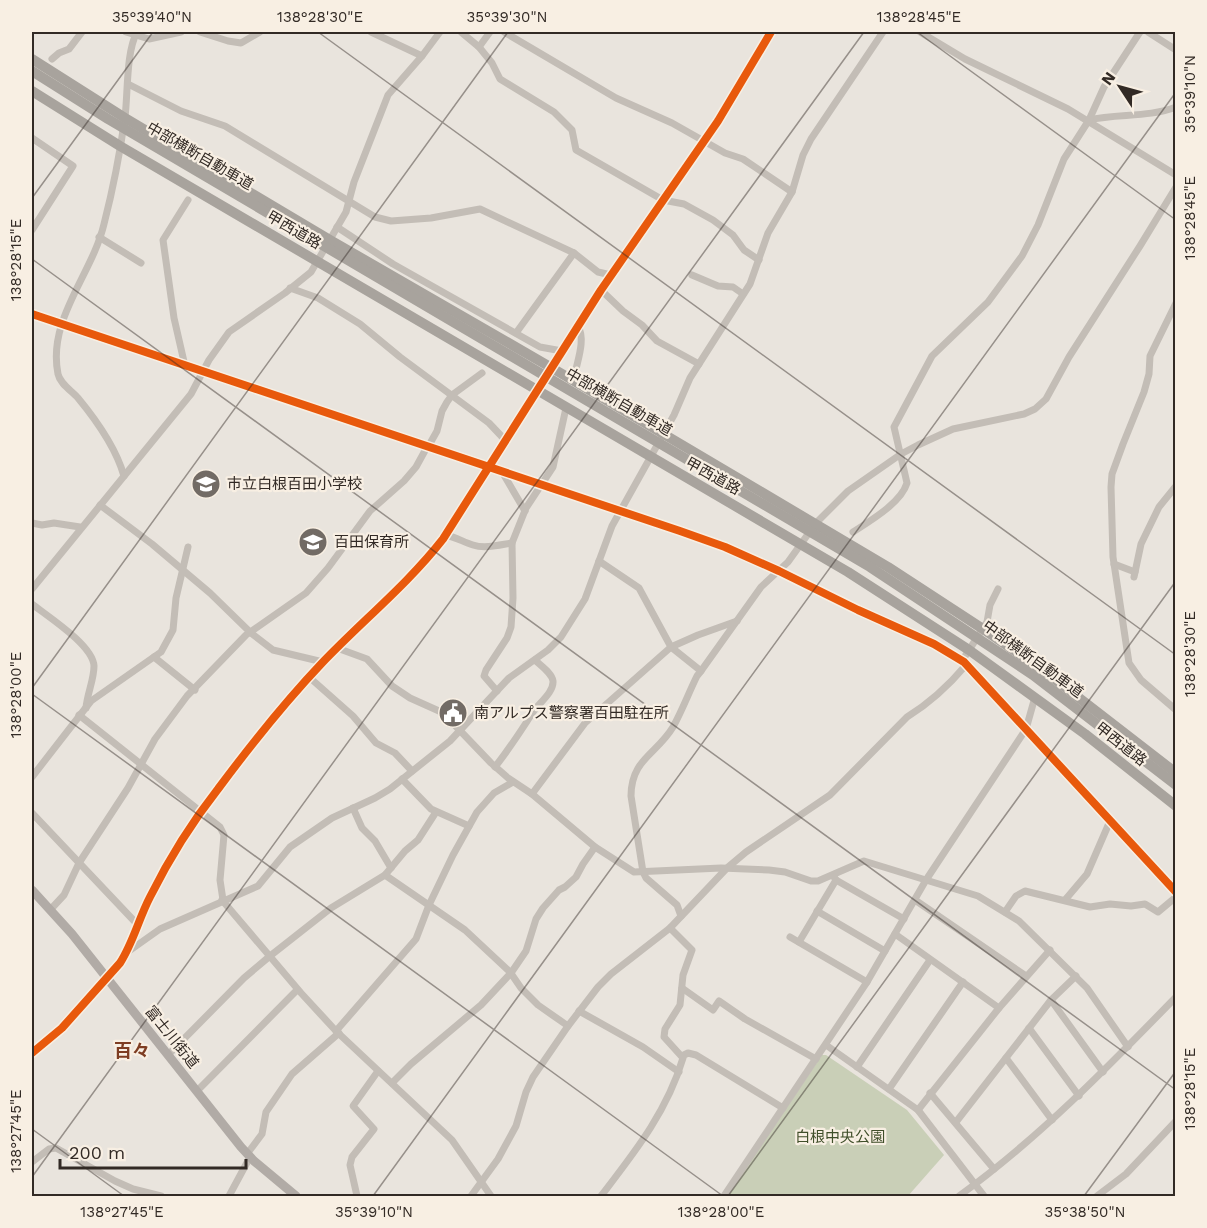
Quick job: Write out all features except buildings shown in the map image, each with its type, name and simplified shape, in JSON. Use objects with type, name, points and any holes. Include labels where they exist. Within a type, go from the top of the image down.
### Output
[{"type":"highway","name":"甲西道路","points":[[32,59],[125,118],[330,240],[816,523],[983,629],[1048,674],[1176,773]]},
{"type":"highway","name":"中部横断自動車道","points":[[32,65],[129,127],[872,562],[952,613],[1036,671],[1176,778]]},
{"type":"highway","name":"中部横断自動車道","points":[[32,71],[108,120],[870,567],[1033,675],[1176,785]]},
{"type":"highway","name":"甲西道路","points":[[32,91],[120,146],[650,458],[801,544],[969,650],[1035,697],[1176,806]]},
{"type":"main road","name":"富士川街道","points":[[32,890],[51,909],[249,1156],[296,1197]]},
{"type":"street","points":[[52,59],[69,49],[82,32]]},
{"type":"street","points":[[126,32],[149,39],[182,32]]},
{"type":"street","points":[[200,32],[241,43],[260,32]]},
{"type":"street","points":[[371,32],[422,56]]},
{"type":"street","points":[[32,589],[80,527],[191,394],[202,371],[229,332],[311,272],[346,212],[354,182],[387,96],[440,32]]},
{"type":"street","points":[[461,32],[479,47],[492,63],[500,79],[554,112],[572,130],[576,150],[663,200],[684,204],[713,220],[733,235],[744,250],[759,260]]},
{"type":"street","points":[[479,47],[490,32]]},
{"type":"street","points":[[504,32],[615,98],[672,123],[704,143],[743,159],[792,192]]},
{"type":"street","points":[[32,1053],[62,1028],[107,980],[128,951],[137,924],[162,874],[202,812],[274,717],[322,662],[422,566],[445,535],[601,290],[704,143],[771,32]]},
{"type":"street","points":[[128,951],[160,929],[258,886],[290,848],[332,818],[375,798],[402,779],[460,731],[509,678],[555,644],[585,598],[608,535],[674,415],[682,394],[744,294],[768,233],[792,192],[803,155],[811,139],[882,32]]},
{"type":"street","points":[[920,32],[965,59],[1089,120],[1176,175]]},
{"type":"street","points":[[853,532],[878,515],[905,491],[907,483],[894,427],[932,356],[988,302],[1022,256],[1038,225],[1064,159],[1089,120],[1104,87],[1140,32]]},
{"type":"street","points":[[1148,32],[1176,50]]},
{"type":"street","points":[[124,476],[121,464],[109,442],[78,398],[59,379],[56,363],[60,324],[104,227],[125,118],[128,72],[135,34]]},
{"type":"street","points":[[129,84],[181,111],[225,126],[375,217],[392,220],[431,218],[480,208],[574,253],[598,272],[611,275]]},
{"type":"street","points":[[1089,120],[1107,116],[1161,112],[1176,107]]},
{"type":"street","points":[[32,138],[73,166],[32,230]]},
{"type":"street","points":[[681,915],[676,906],[646,878],[630,796],[635,772],[673,727],[697,676],[761,587],[779,571],[816,523],[848,491],[901,454],[953,429],[1024,414],[1035,409],[1046,399],[1069,357],[1176,187]]},
{"type":"street","points":[[185,366],[174,318],[163,240],[188,200]]},
{"type":"street","points":[[337,228],[393,264],[540,347],[562,351]]},
{"type":"street","points":[[99,237],[141,263]]},
{"type":"street","points":[[516,333],[574,253]]},
{"type":"street","points":[[692,274],[718,286],[733,287],[744,294]]},
{"type":"street","points":[[290,288],[318,298],[360,324],[489,423],[506,441]]},
{"type":"street","points":[[601,290],[657,341],[699,364]]},
{"type":"street","points":[[1175,708],[1141,680],[1129,663],[1114,564],[1112,474],[1144,392],[1149,374],[1149,356],[1176,303]]},
{"type":"street","points":[[32,314],[501,470],[724,547],[934,644],[964,663],[1176,894],[1158,912],[1145,904],[1131,906],[1110,904],[1090,907],[1021,891],[1005,912]]},
{"type":"street","points":[[576,369],[581,344],[579,326]]},
{"type":"street","points":[[51,909],[64,895],[79,863],[128,788],[141,763],[187,696],[246,635],[306,594],[370,511],[404,481],[416,467],[438,431],[442,411],[452,395],[482,373]]},
{"type":"street","points":[[497,691],[484,676],[507,638],[511,627],[512,543],[525,511],[553,467],[566,408]]},
{"type":"street","points":[[501,470],[525,511]]},
{"type":"street","points":[[1114,564],[1134,575],[1141,544],[1159,507],[1176,486]]},
{"type":"street","points":[[100,505],[152,544],[273,650],[322,662]]},
{"type":"street","points":[[32,523],[42,525],[54,523],[80,527]]},
{"type":"street","points":[[445,535],[474,546],[512,543]]},
{"type":"street","points":[[32,777],[79,715],[100,693],[161,652],[173,630],[176,598],[188,547]]},
{"type":"street","points":[[599,561],[639,588],[671,647],[701,671]]},
{"type":"street","points":[[471,1197],[516,1126],[533,1077],[579,1011],[611,974],[670,928],[728,868],[769,835],[806,813],[830,795],[907,717],[949,683],[964,663],[969,650],[983,629],[998,589]]},
{"type":"street","points":[[32,604],[80,641],[90,656],[94,667],[86,708]]},
{"type":"street","points":[[532,794],[585,723],[671,647],[737,621]]},
{"type":"street","points":[[337,648],[367,659],[392,686],[410,698],[440,711],[513,782],[532,794],[595,847],[634,872],[728,868],[785,872],[811,881],[818,881],[835,878],[864,861],[978,896],[1020,921],[1076,976],[1128,1047]]},
{"type":"street","points":[[154,657],[195,690]]},
{"type":"street","points":[[495,767],[520,735],[534,710],[554,683],[553,677],[535,660]]},
{"type":"street","points":[[309,677],[353,716],[376,743],[395,753],[412,771]]},
{"type":"street","points":[[724,1197],[867,982],[926,880],[1026,729],[1035,697]]},
{"type":"street","points":[[79,715],[220,827],[224,835],[220,880],[223,900],[297,990],[337,1032],[452,1140],[491,1197]]},
{"type":"street","points":[[402,779],[436,812],[469,826]]},
{"type":"street","points":[[229,1197],[262,1134],[266,1112],[292,1074],[337,1032],[416,939],[429,905],[469,826],[484,803],[494,793],[513,782]]},
{"type":"street","points":[[353,808],[363,828],[375,841],[391,868]]},
{"type":"street","points":[[168,1055],[244,978],[270,956],[331,908],[385,875],[405,851],[418,840],[436,812]]},
{"type":"street","points":[[32,813],[137,924]]},
{"type":"street","points":[[1065,900],[1087,874],[1110,821]]},
{"type":"street","points":[[392,1083],[481,1005],[511,974],[526,951],[536,919],[543,908],[558,890],[576,877],[595,847]]},
{"type":"street","points":[[385,875],[465,930],[511,974],[538,1005],[568,1026]]},
{"type":"street","points":[[799,942],[835,878]]},
{"type":"street","points":[[835,878],[904,920]]},
{"type":"street","points":[[915,900],[1026,976]]},
{"type":"street","points":[[818,910],[885,951]]},
{"type":"street","points":[[601,1197],[646,1138],[663,1110],[683,1058],[664,1037],[665,1029],[680,1005],[683,975],[692,950],[670,928]]},
{"type":"street","points":[[895,934],[999,1008]]},
{"type":"street","points":[[790,937],[867,982]]},
{"type":"street","points":[[918,1110],[999,1008],[1050,950]]},
{"type":"street","points":[[857,1067],[930,960]]},
{"type":"street","points":[[956,1122],[1051,1000],[1076,976]]},
{"type":"street","points":[[889,1089],[963,982]]},
{"type":"street","points":[[682,988],[713,1010],[719,1001],[745,1019],[816,1059]]},
{"type":"street","points":[[197,1091],[297,990]]},
{"type":"street","points":[[959,1197],[1079,1096],[1176,997]]},
{"type":"street","points":[[1051,1000],[1103,1072]]},
{"type":"street","points":[[579,1011],[643,1047],[679,1072]]},
{"type":"street","points":[[1029,1028],[1079,1096]]},
{"type":"street","points":[[826,1045],[918,1110],[984,1197]]},
{"type":"street","points":[[682,1056],[688,1053],[696,1055],[783,1108]]},
{"type":"street","points":[[1006,1058],[1052,1120]]},
{"type":"street","points":[[357,1197],[350,1165],[352,1157],[374,1129],[353,1106],[378,1071]]},
{"type":"street","points":[[930,1094],[994,1169]]},
{"type":"street","points":[[1097,1197],[1126,1174],[1176,1121]]},
{"type":"street","points":[[32,1162],[49,1149],[56,1148],[115,1181],[160,1197]]},
{"type":"green space","name":"白根中央公園","points":[[822,1055],[826,1055],[907,1110],[944,1155],[908,1196],[727,1196]]},
{"type":"cycle path","points":[[32,1053],[62,1028],[120,963],[142,913],[173,855],[199,814],[255,741],[322,663],[399,587],[443,539],[601,290],[718,121],[771,32]]},
{"type":"cycle path","points":[[32,314],[725,547],[934,644],[964,662],[1176,892]]},
{"type":"place","name":"市立白根百田小学校","points":[[206,484]]},
{"type":"place","name":"百田保育所","points":[[313,542]]},
{"type":"place","name":"南アルプス警察署百田駐在所","points":[[453,713]]},
{"type":"district","name":"百々","points":[[132,1050]]}]
